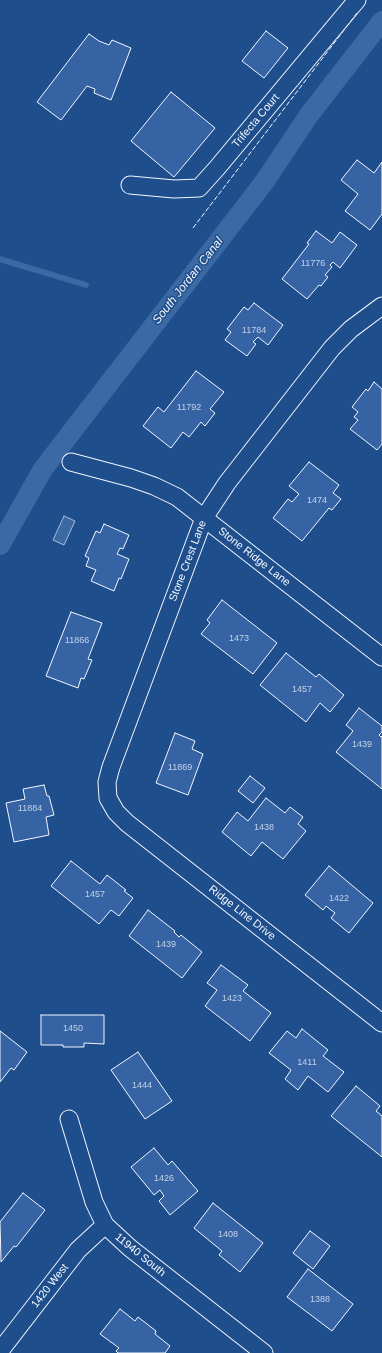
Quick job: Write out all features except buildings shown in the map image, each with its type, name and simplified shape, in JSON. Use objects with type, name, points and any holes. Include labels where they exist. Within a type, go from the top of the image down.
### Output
[{"type":"street","name":"Trifecta Court","points":[[130,185],[174,189],[199,188],[357,0]]},
{"type":"street","name":"Stone Crest Lane","points":[[108,798],[107,782],[111,767],[204,518],[227,483],[332,348],[351,329],[382,306]]},
{"type":"street","name":"Stone Ridge Lane","points":[[71,462],[131,478],[154,486],[177,497],[382,657]]},
{"type":"street","name":"Ridge Line Drive","points":[[108,798],[116,812],[127,823],[382,1023]]},
{"type":"street","name":"11940 South","points":[[68,1119],[94,1202],[104,1225],[130,1248],[264,1353]]},
{"type":"street","name":"1420 West","points":[[0,1351],[78,1250],[104,1225]]},
{"type":"water","points":[[64,516],[75,521],[64,545],[53,540]]},
{"type":"waterway","name":"South Jordan Canal","points":[[0,545],[43,469],[265,181],[309,115],[382,21]]},
{"type":"waterway","points":[[0,259],[86,285]]},
{"type":"fence","points":[[193,228],[357,13]]}]
